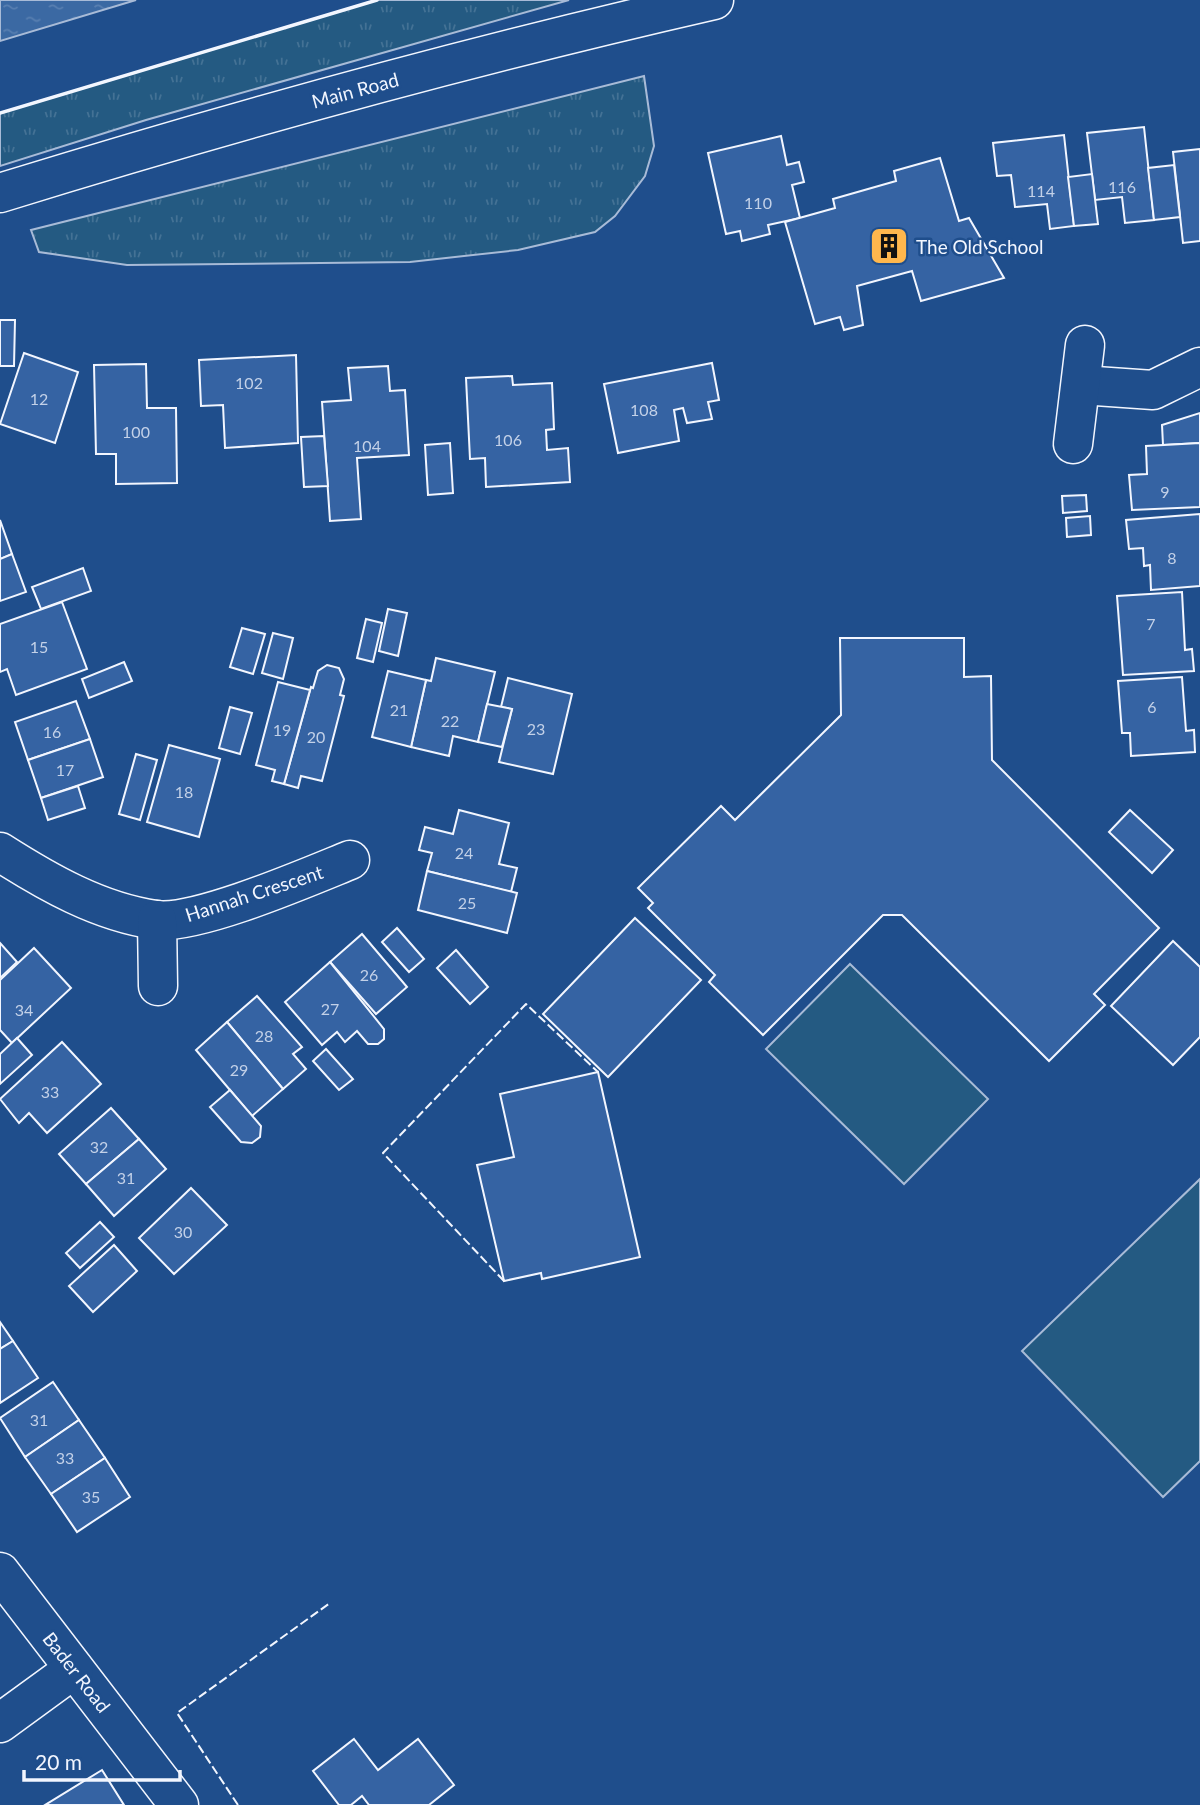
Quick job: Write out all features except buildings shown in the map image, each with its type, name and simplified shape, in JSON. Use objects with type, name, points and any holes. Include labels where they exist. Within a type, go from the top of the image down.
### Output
[{"type":"street","name":"Main Road","points":[[0,193],[168,141],[471,59],[714,0]]},
{"type":"street","points":[[1073,444],[1085,345]]},
{"type":"street","points":[[1081,385],[1153,390],[1200,367]]},
{"type":"street","name":"Hannah Crescent","points":[[0,852],[51,884],[100,904],[157,920],[215,909],[350,860]]},
{"type":"street","name":"Hannah Crescent","points":[[157,920],[158,986]]},
{"type":"street","name":"Bader Road","points":[[0,1572],[179,1805]]},
{"type":"street","points":[[0,1723],[74,1669]]},
{"type":"green space","points":[[377,0],[569,0],[146,120],[0,166],[0,113]]},
{"type":"green space","points":[[644,76],[654,146],[645,176],[615,216],[595,232],[518,250],[410,262],[127,265],[39,252],[31,230]]},
{"type":"green space","points":[[850,964],[988,1099],[904,1184],[766,1049]]},
{"type":"green space","points":[[1200,1179],[1200,1461],[1163,1497],[1022,1351]]},
{"type":"water","points":[[0,0],[136,0],[0,41]]},
{"type":"fence","points":[[504,1281],[383,1153],[526,1004],[598,1072]]},
{"type":"fence","points":[[238,1805],[177,1713],[330,1603]]},
{"type":"wall","points":[[0,113],[377,0]]},
{"type":"place","name":"The Old School","points":[[889,246]]}]
